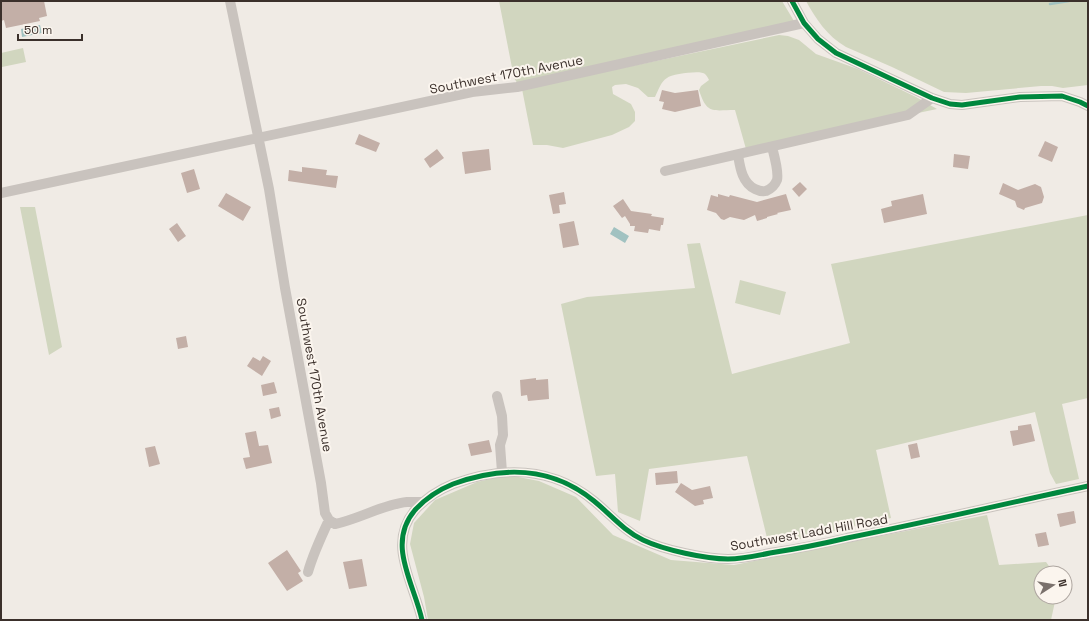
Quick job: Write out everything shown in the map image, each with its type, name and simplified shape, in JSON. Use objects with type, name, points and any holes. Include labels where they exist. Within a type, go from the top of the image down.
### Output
[{"type":"street","points":[[230,1],[258,138]]},
{"type":"street","points":[[792,1],[804,23],[818,39],[836,53],[932,98],[950,104],[962,105],[1020,97],[1062,96],[1088,106]]},
{"type":"street","name":"Southwest 170th Avenue","points":[[1,193],[472,92],[517,87],[804,23]]},
{"type":"street","points":[[665,171],[908,115],[932,98]]},
{"type":"street","name":"Southwest 170th Avenue","points":[[258,138],[269,189],[325,513],[329,520]]},
{"type":"street","points":[[738,155],[744,178],[750,187],[760,192],[767,191],[777,181],[772,146]]},
{"type":"street","points":[[497,396],[502,416],[502,435],[500,445],[502,472]]},
{"type":"street","name":"Southwest Ladd Hill Road","points":[[422,620],[402,550],[402,538],[407,522],[413,512],[432,494],[447,486],[477,477],[502,472],[518,472],[546,476],[571,486],[585,494],[627,530],[643,540],[665,548],[691,554],[731,559],[816,545],[1088,486]]},
{"type":"street","points":[[308,572],[321,536],[329,520],[336,524],[348,522],[406,502],[422,502]]},
{"type":"green space","points":[[499,1],[782,1],[794,21],[518,84],[514,78]]},
{"type":"green space","points":[[806,1],[1088,1],[1088,85],[1063,88],[1041,86],[966,93],[944,92],[839,43],[823,27]]},
{"type":"green space","points":[[779,35],[788,36],[799,40],[816,54],[858,69],[916,97],[937,109],[746,149],[735,110],[716,110],[708,107],[705,104],[699,90],[701,86],[709,80],[705,74],[702,73],[686,73],[674,75],[665,79],[655,97],[648,97],[638,88],[626,84],[615,85],[612,87],[613,94],[631,104],[635,112],[635,121],[629,127],[612,135],[563,148],[547,145],[533,145],[522,89]]},
{"type":"green space","points":[[23,48],[26,62],[2,67],[1,53]]},
{"type":"green space","points":[[20,207],[35,207],[62,347],[49,355]]},
{"type":"green space","points":[[1088,215],[1088,398],[1062,404],[1079,479],[1056,484],[1050,473],[1035,412],[876,450],[891,518],[769,546],[747,456],[649,469],[640,521],[618,512],[615,474],[596,476],[561,304],[587,297],[695,288],[687,244],[700,243],[732,374],[850,343],[831,264]]},
{"type":"green space","points":[[740,280],[786,292],[780,315],[735,303]]},
{"type":"green space","points":[[508,475],[539,481],[576,497],[613,535],[671,560],[734,565],[987,515],[999,565],[1046,562],[1048,565],[1033,565],[1033,605],[1054,605],[1051,620],[428,620],[424,597],[410,544],[414,523],[435,500],[477,482]]},
{"type":"water","points":[[40,25],[42,33],[22,37],[21,29]]},
{"type":"water","points":[[614,227],[629,236],[625,243],[610,234]]},
{"type":"building","points":[[1,1],[44,1],[47,16],[39,18],[40,21],[6,28],[4,20],[1,21]]},
{"type":"building","points":[[662,90],[675,93],[698,90],[701,106],[675,112],[662,109],[664,102],[659,101]]},
{"type":"building","points":[[359,134],[380,143],[376,152],[355,144]]},
{"type":"building","points":[[1045,141],[1058,147],[1052,162],[1038,156]]},
{"type":"building","points":[[437,149],[444,158],[430,168],[424,159]]},
{"type":"building","points":[[489,149],[491,170],[465,174],[462,152]]},
{"type":"building","points":[[954,154],[970,156],[968,169],[953,167]]},
{"type":"building","points":[[302,167],[327,170],[326,175],[338,176],[336,188],[288,181],[289,170],[302,172]]},
{"type":"building","points":[[194,169],[200,189],[187,193],[181,173]]},
{"type":"building","points":[[800,182],[807,189],[799,197],[792,189]]},
{"type":"building","points":[[1003,183],[1018,190],[1035,184],[1041,187],[1044,197],[1042,203],[1025,208],[1024,210],[1017,207],[1015,201],[999,194]]},
{"type":"building","points":[[564,192],[566,204],[559,205],[560,213],[553,214],[549,195]]},
{"type":"building","points":[[226,193],[251,207],[243,221],[218,206]]},
{"type":"building","points":[[718,194],[729,197],[730,195],[757,202],[786,194],[791,210],[777,213],[778,214],[757,221],[755,215],[744,220],[730,217],[724,220],[721,219],[716,213],[707,210],[711,195],[718,197]]},
{"type":"building","points":[[923,194],[927,214],[884,223],[881,209],[892,206],[891,201]]},
{"type":"building","points":[[623,199],[631,211],[652,214],[651,216],[664,218],[660,231],[649,229],[648,233],[634,231],[635,226],[630,226],[625,216],[622,218],[613,206]]},
{"type":"building","points":[[574,221],[579,245],[563,248],[559,224]]},
{"type":"building","points":[[177,223],[186,236],[178,242],[169,229]]},
{"type":"building","points":[[186,336],[188,347],[178,349],[176,338]]},
{"type":"building","points":[[263,356],[271,361],[262,376],[247,366],[253,357],[260,361]]},
{"type":"building","points":[[536,378],[536,380],[548,379],[549,399],[528,401],[527,395],[521,396],[520,380]]},
{"type":"building","points":[[274,382],[277,393],[263,396],[261,385]]},
{"type":"building","points":[[279,407],[281,416],[271,419],[269,409]]},
{"type":"building","points":[[1031,424],[1035,441],[1013,446],[1010,431],[1018,430],[1018,426]]},
{"type":"building","points":[[256,431],[259,446],[268,445],[272,463],[246,469],[243,458],[250,457],[245,433]]},
{"type":"building","points":[[489,440],[492,452],[471,456],[468,444]]},
{"type":"building","points":[[917,443],[920,457],[911,459],[908,445]]},
{"type":"building","points":[[155,446],[160,464],[149,467],[145,448]]},
{"type":"building","points":[[677,471],[678,483],[656,485],[655,473]]},
{"type":"building","points":[[681,483],[692,490],[710,486],[713,498],[703,500],[704,504],[695,506],[675,492]]},
{"type":"building","points":[[1074,511],[1076,523],[1060,527],[1057,514]]},
{"type":"building","points":[[1046,532],[1049,545],[1038,547],[1035,534]]},
{"type":"building","points":[[287,550],[301,571],[298,573],[303,581],[287,591],[268,563]]},
{"type":"building","points":[[362,559],[367,586],[349,589],[343,562]]},
{"type":"waterway","points":[[1050,4],[1069,1]]},
{"type":"cycle path","points":[[792,1],[804,23],[818,39],[836,53],[932,98],[950,104],[962,105],[1020,97],[1062,96],[1088,106]]},
{"type":"cycle path","points":[[422,620],[402,550],[403,536],[407,523],[419,506],[442,489],[472,478],[490,474],[508,472],[526,473],[544,475],[561,481],[578,489],[623,527],[643,540],[685,553],[719,559],[749,557],[819,544],[1088,486]]}]
